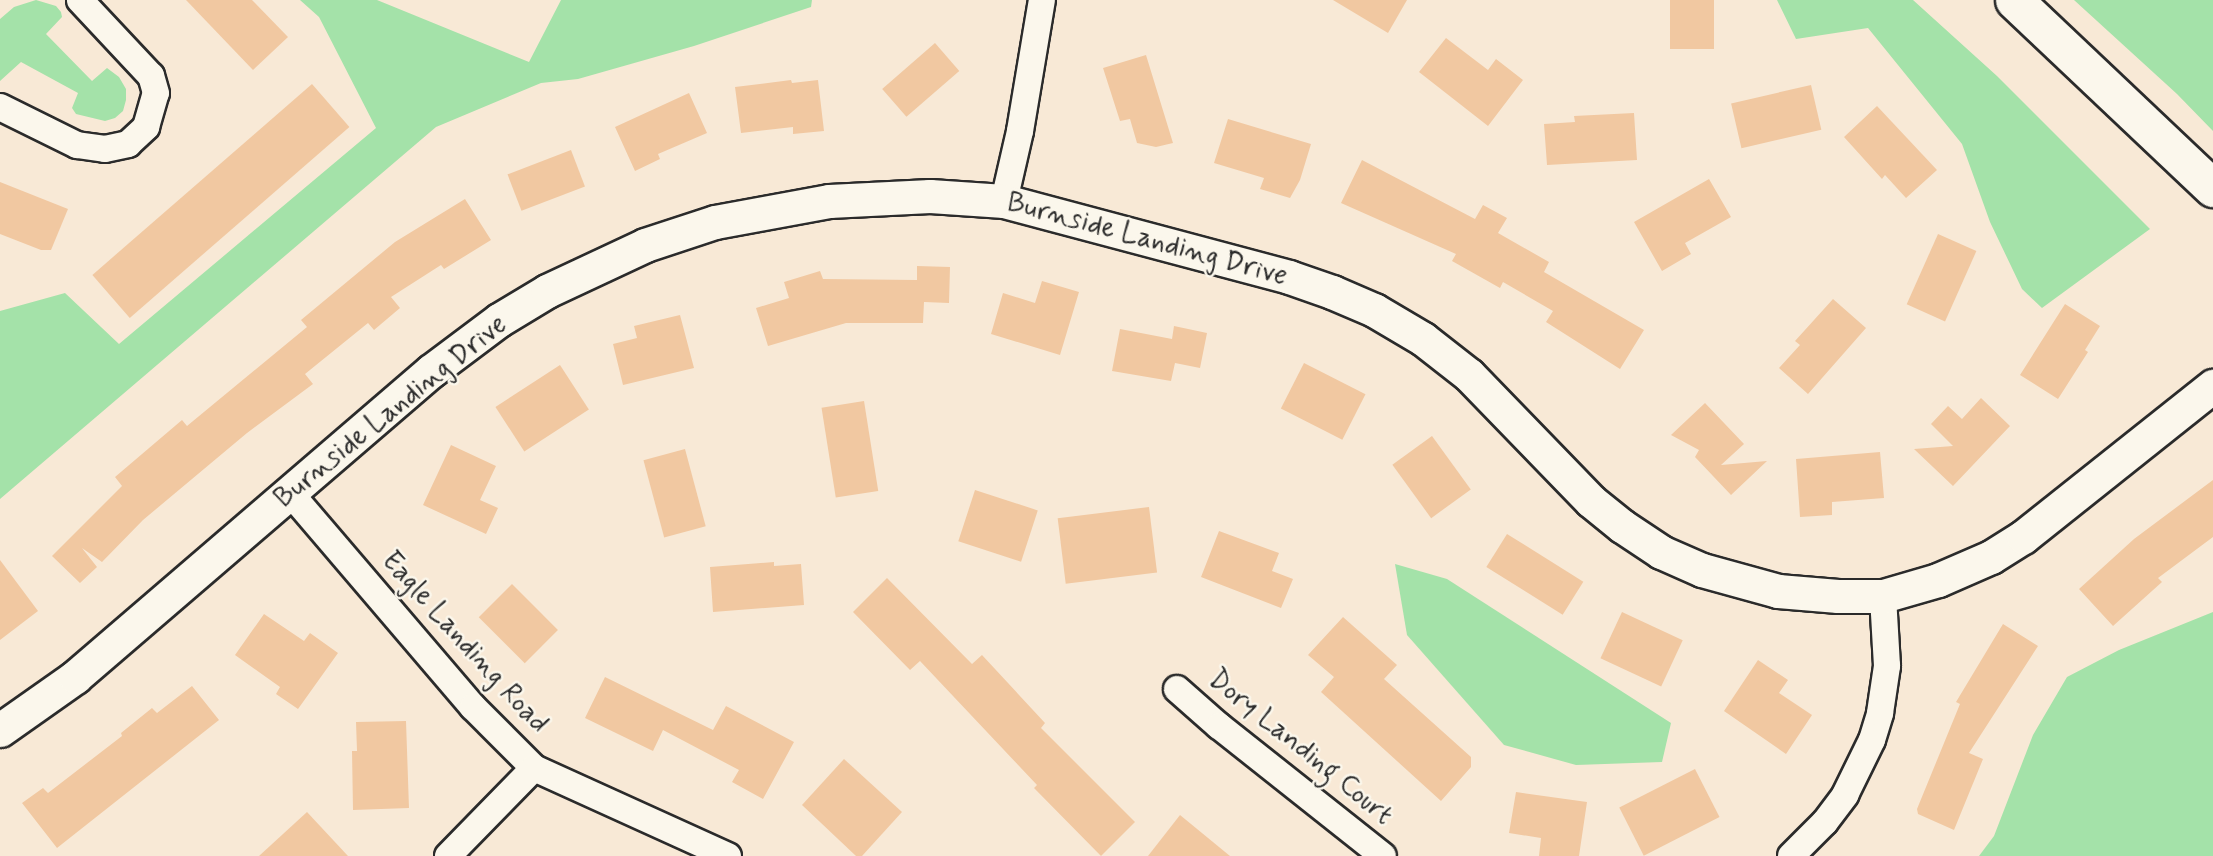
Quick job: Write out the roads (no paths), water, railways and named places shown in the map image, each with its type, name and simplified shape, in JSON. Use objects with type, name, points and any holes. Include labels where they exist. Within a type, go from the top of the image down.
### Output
[{"type":"main road","points":[[2014,0],[2213,188]]},
{"type":"street","points":[[0,107],[77,145],[105,149],[128,144],[146,127],[156,93],[151,76],[80,0]]},
{"type":"street","points":[[1004,201],[1020,131],[1042,0]]},
{"type":"street","name":"Burnside Landing Drive","points":[[0,730],[75,677],[291,494],[430,371],[499,320],[547,291],[637,248],[715,222],[829,201],[930,196],[1004,201],[1289,277],[1374,310],[1423,339],[1469,374],[1591,501],[1661,552],[1702,570],[1778,591],[1838,596],[1883,596],[1938,580],[1991,557],[2023,537],[2213,386]]},
{"type":"street","name":"Eagle Landing Road","points":[[291,494],[474,707],[534,768],[728,856]]},
{"type":"street","points":[[1791,856],[1813,836],[1845,795],[1872,740],[1880,713],[1887,666],[1883,596]]},
{"type":"street","name":"Dory Landing Court","points":[[1177,688],[1219,726],[1383,856]]},
{"type":"street","points":[[448,856],[534,768]]}]
